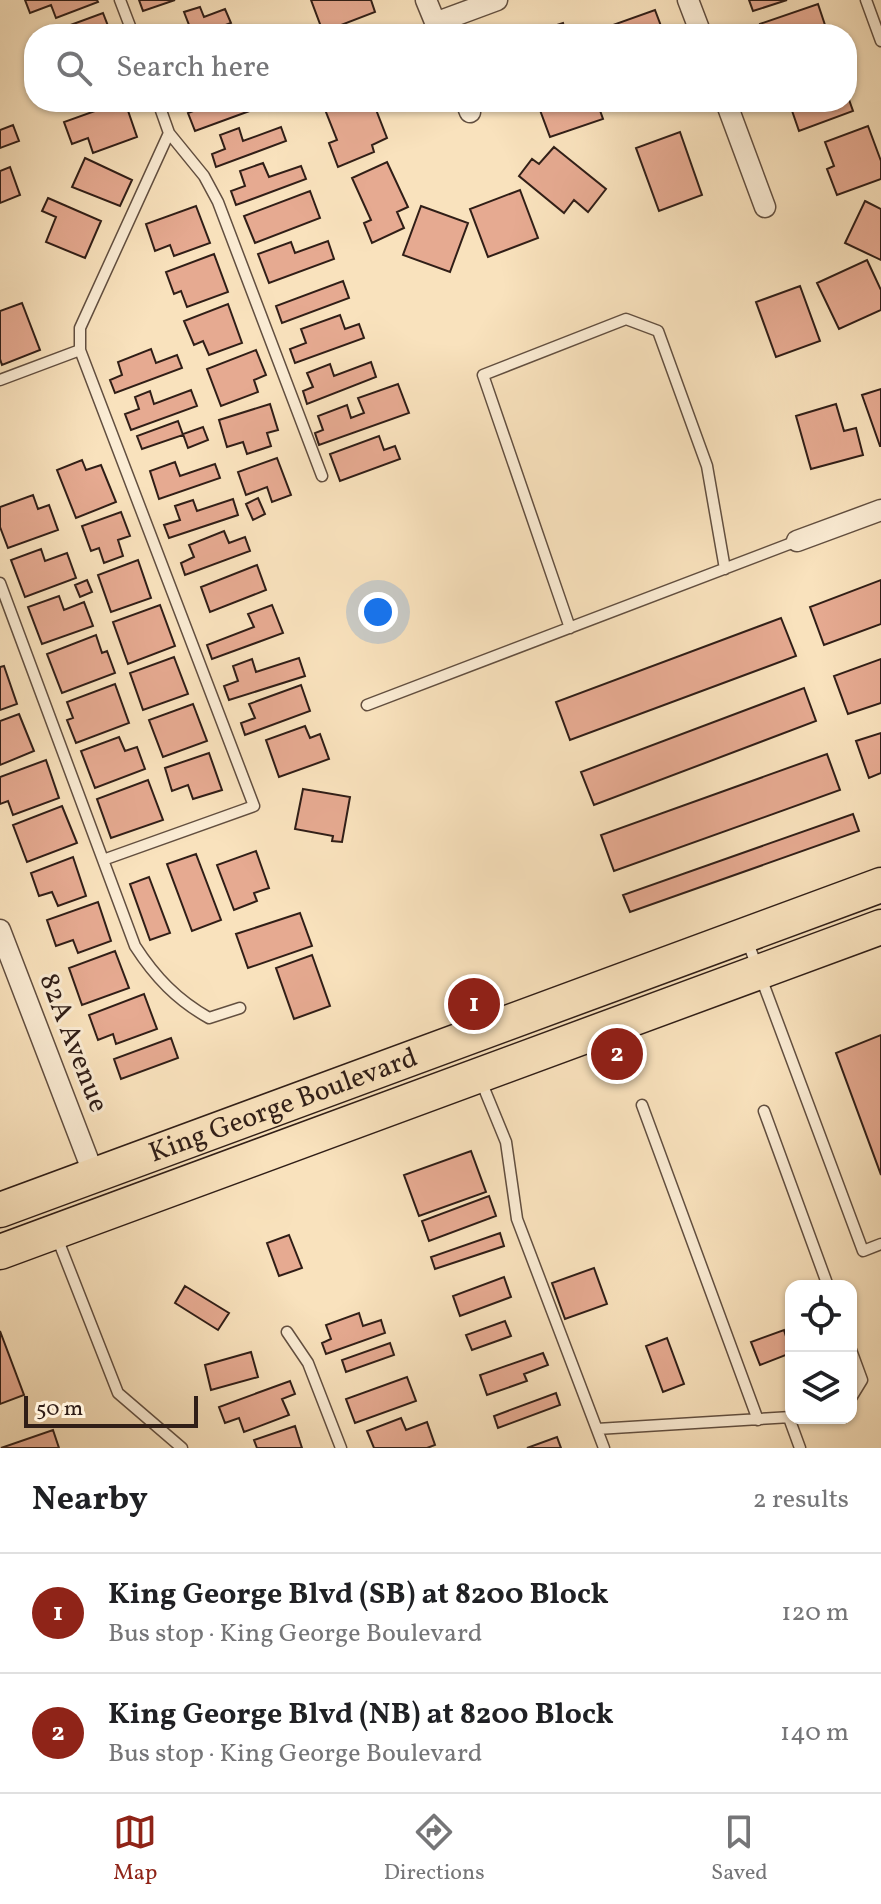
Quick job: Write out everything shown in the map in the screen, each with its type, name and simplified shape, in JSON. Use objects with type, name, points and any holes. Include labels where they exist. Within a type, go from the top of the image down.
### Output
[{"type":"main road","name":"King George Boulevard","points":[[0,1210],[881,885]]},
{"type":"main road","name":"King George Boulevard","points":[[0,1252],[881,927]]},
{"type":"street","points":[[426,0],[436,24]]},
{"type":"street","points":[[448,24],[497,0]]},
{"type":"street","points":[[688,0],[697,24]]},
{"type":"street","points":[[730,112],[765,207]]},
{"type":"street","points":[[797,541],[881,510]]},
{"type":"street","name":"82A Avenue","points":[[0,930],[94,1175]]},
{"type":"lane","points":[[120,0],[129,24]]},
{"type":"lane","points":[[866,0],[881,41]]},
{"type":"lane","points":[[162,112],[169,133],[204,176],[218,202],[322,476]]},
{"type":"lane","points":[[103,860],[254,806],[80,350],[80,328],[169,133]]},
{"type":"lane","points":[[570,628],[483,375],[626,319],[658,331],[707,466],[725,569]]},
{"type":"lane","points":[[0,380],[80,350]]},
{"type":"lane","points":[[367,705],[797,541]]},
{"type":"lane","points":[[0,583],[135,946],[165,986],[185,1005],[209,1018],[240,1008]]},
{"type":"lane","points":[[745,935],[863,1251],[881,1244]]},
{"type":"lane","points":[[478,1076],[506,1142],[517,1219],[604,1448]]},
{"type":"lane","points":[[642,1105],[758,1420]]},
{"type":"lane","points":[[764,1111],[826,1280]]},
{"type":"lane","points":[[55,1232],[118,1393],[182,1448]]},
{"type":"lane","points":[[287,1332],[308,1363],[341,1448]]},
{"type":"lane","points":[[857,1366],[862,1380],[857,1388]]},
{"type":"lane","points":[[597,1429],[785,1418]]},
{"type":"lane","points":[[792,1424],[800,1448]]},
{"type":"building","points":[[25,0],[98,2],[56,18],[51,5],[30,13]]},
{"type":"building","points":[[139,0],[175,0],[143,11]]},
{"type":"building","points":[[311,0],[371,0],[375,12],[344,24],[320,24]]},
{"type":"building","points":[[749,0],[787,0],[753,11]]},
{"type":"building","points":[[818,4],[825,24],[760,24]]},
{"type":"building","points":[[200,7],[204,17],[225,9],[231,23],[189,24],[184,12]]},
{"type":"building","points":[[655,10],[660,24],[616,24]]},
{"type":"building","points":[[103,13],[107,24],[73,24]]},
{"type":"building","points":[[92,112],[128,112],[137,137],[93,153],[88,138],[72,144],[64,122]]},
{"type":"building","points":[[191,112],[247,112],[195,131],[188,113]]},
{"type":"building","points":[[326,112],[377,112],[387,138],[372,145],[374,152],[338,167],[329,143],[337,140]]},
{"type":"building","points":[[541,112],[601,112],[603,119],[550,137]]},
{"type":"building","points":[[792,112],[850,112],[799,131]]},
{"type":"building","points":[[13,125],[19,141],[0,148],[0,130]]},
{"type":"building","points":[[868,126],[881,161],[881,179],[837,195],[827,169],[834,166],[825,142]]},
{"type":"building","points":[[281,127],[286,141],[216,167],[212,154],[225,149],[220,135],[239,128],[243,141]]},
{"type":"building","points":[[680,132],[702,195],[659,211],[636,148]]},
{"type":"building","points":[[554,147],[606,189],[588,212],[574,200],[564,213],[519,176],[532,159],[539,164]]},
{"type":"building","points":[[85,158],[132,180],[120,206],[72,187]]},
{"type":"building","points":[[387,162],[408,207],[397,212],[404,228],[372,243],[364,223],[371,220],[352,178]]},
{"type":"building","points":[[263,163],[269,177],[301,166],[306,179],[236,205],[231,191],[245,186],[240,171]]},
{"type":"building","points":[[10,167],[20,195],[0,203],[0,171]]},
{"type":"building","points":[[520,190],[538,238],[488,257],[470,209]]},
{"type":"building","points":[[310,191],[320,218],[255,243],[244,216]]},
{"type":"building","points":[[48,198],[101,221],[85,258],[46,242],[56,217],[42,211]]},
{"type":"building","points":[[865,201],[881,209],[881,260],[845,243]]},
{"type":"building","points":[[196,206],[210,243],[174,256],[170,245],[155,251],[146,224]]},
{"type":"building","points":[[421,206],[468,223],[450,272],[403,255]]},
{"type":"building","points":[[328,241],[334,259],[269,283],[258,254],[291,242],[295,253]]},
{"type":"building","points":[[214,254],[228,292],[187,307],[181,291],[174,294],[166,272]]},
{"type":"building","points":[[867,260],[881,290],[881,310],[839,329],[817,283]]},
{"type":"building","points":[[343,281],[349,298],[282,323],[276,306]]},
{"type":"building","points":[[800,286],[820,341],[776,357],[756,302]]},
{"type":"building","points":[[22,303],[40,350],[2,365],[0,311]]},
{"type":"building","points":[[228,304],[242,343],[209,355],[203,341],[194,345],[184,321]]},
{"type":"building","points":[[340,315],[345,329],[359,324],[364,338],[295,363],[290,349],[306,343],[301,329]]},
{"type":"building","points":[[151,349],[156,363],[177,355],[182,368],[115,393],[110,380],[122,375],[118,362]]},
{"type":"building","points":[[256,350],[266,375],[254,380],[258,392],[221,406],[207,369]]},
{"type":"building","points":[[371,362],[376,377],[307,404],[303,391],[313,387],[307,373],[330,364],[334,376]]},
{"type":"building","points":[[398,384],[409,413],[319,445],[315,433],[323,430],[318,416],[347,405],[351,418],[364,413],[358,398]]},
{"type":"building","points":[[881,389],[881,446],[880,446],[862,395]]},
{"type":"building","points":[[191,390],[197,406],[131,430],[125,414],[139,409],[135,397],[150,391],[154,404]]},
{"type":"building","points":[[270,404],[278,430],[267,433],[271,446],[247,454],[243,442],[227,447],[219,420]]},
{"type":"building","points":[[836,404],[844,431],[856,428],[863,455],[811,469],[796,416]]},
{"type":"building","points":[[178,421],[183,435],[142,449],[137,436]]},
{"type":"building","points":[[203,427],[208,440],[188,448],[183,434]]},
{"type":"building","points":[[379,436],[384,450],[395,446],[400,459],[340,481],[330,454]]},
{"type":"building","points":[[277,458],[291,495],[272,502],[267,487],[246,495],[238,472]]},
{"type":"building","points":[[82,460],[86,470],[101,465],[116,502],[76,518],[57,470]]},
{"type":"building","points":[[175,462],[180,476],[215,464],[220,478],[159,499],[150,471]]},
{"type":"building","points":[[33,495],[38,509],[49,505],[58,530],[8,548],[0,527],[0,507]]},
{"type":"building","points":[[258,498],[265,514],[253,520],[246,504]]},
{"type":"building","points":[[233,499],[238,515],[169,538],[164,525],[180,520],[175,506],[193,500],[197,511]]},
{"type":"building","points":[[121,512],[130,536],[118,540],[123,556],[104,563],[99,548],[91,551],[82,526]]},
{"type":"building","points":[[224,531],[229,543],[245,537],[250,551],[185,575],[181,563],[194,557],[189,545]]},
{"type":"building","points":[[41,549],[45,561],[67,553],[76,578],[25,597],[11,560]]},
{"type":"building","points":[[138,560],[151,598],[111,612],[98,575]]},
{"type":"building","points":[[257,565],[266,590],[210,612],[201,587]]},
{"type":"building","points":[[87,580],[92,592],[80,597],[75,585]]},
{"type":"building","points":[[881,580],[881,624],[824,645],[810,607]]},
{"type":"building","points":[[59,596],[64,610],[84,602],[93,626],[42,644],[28,607]]},
{"type":"building","points":[[160,605],[175,646],[128,664],[113,622]]},
{"type":"building","points":[[272,605],[283,633],[212,659],[207,645],[254,627],[248,614]]},
{"type":"building","points":[[781,618],[796,656],[570,740],[556,702]]},
{"type":"building","points":[[96,635],[102,653],[107,651],[115,673],[62,693],[47,654]]},
{"type":"building","points":[[174,657],[188,694],[143,710],[130,673]]},
{"type":"building","points":[[299,658],[305,676],[229,700],[224,686],[238,681],[233,666],[252,659],[256,672]]},
{"type":"building","points":[[881,659],[881,703],[848,714],[834,676]]},
{"type":"building","points":[[4,666],[17,704],[0,710],[0,667]]},
{"type":"building","points":[[115,684],[129,723],[76,743],[67,720],[73,718],[67,702]]},
{"type":"building","points":[[301,685],[310,711],[245,735],[241,723],[255,718],[249,704]]},
{"type":"building","points":[[804,688],[816,721],[594,805],[581,772]]},
{"type":"building","points":[[193,704],[207,741],[163,757],[149,720]]},
{"type":"building","points":[[19,714],[34,751],[0,765],[0,721]]},
{"type":"building","points":[[305,726],[310,738],[320,734],[329,759],[279,777],[266,740]]},
{"type":"building","points":[[881,733],[881,773],[869,778],[856,741]]},
{"type":"building","points":[[119,737],[125,751],[137,747],[145,769],[95,788],[81,751]]},
{"type":"building","points":[[209,753],[222,790],[193,799],[188,785],[172,791],[165,768]]},
{"type":"building","points":[[827,754],[840,790],[614,871],[601,835]]},
{"type":"building","points":[[46,760],[59,798],[13,815],[8,801],[0,804],[0,777]]},
{"type":"building","points":[[148,780],[163,820],[111,838],[97,799]]},
{"type":"building","points":[[303,789],[350,797],[342,842],[332,841],[333,836],[295,829]]},
{"type":"building","points":[[62,806],[77,843],[27,862],[13,825]]},
{"type":"building","points":[[853,814],[859,831],[630,912],[623,895]]},
{"type":"building","points":[[256,851],[269,888],[254,893],[257,901],[234,910],[217,865]]},
{"type":"building","points":[[196,854],[221,920],[192,931],[167,864]]},
{"type":"building","points":[[73,857],[86,896],[58,906],[52,892],[39,896],[31,873]]},
{"type":"building","points":[[149,877],[170,933],[150,940],[130,884]]},
{"type":"building","points":[[98,902],[111,941],[78,953],[73,940],[56,946],[47,920]]},
{"type":"building","points":[[300,913],[312,946],[248,968],[236,934]]},
{"type":"building","points":[[115,951],[129,988],[82,1005],[69,968]]},
{"type":"building","points":[[312,955],[330,1006],[294,1019],[276,968]]},
{"type":"building","points":[[144,994],[157,1029],[116,1044],[113,1034],[98,1040],[89,1015]]},
{"type":"building","points":[[881,1035],[881,1175],[836,1053]]},
{"type":"building","points":[[171,1038],[178,1058],[121,1079],[114,1059]]},
{"type":"building","points":[[471,1151],[486,1192],[419,1216],[404,1175]]},
{"type":"building","points":[[489,1196],[496,1216],[429,1241],[422,1221]]},
{"type":"building","points":[[500,1233],[504,1246],[435,1269],[431,1257]]},
{"type":"building","points":[[289,1235],[302,1268],[279,1276],[267,1243]]},
{"type":"building","points":[[594,1268],[607,1304],[565,1319],[552,1283]]},
{"type":"building","points":[[504,1277],[511,1297],[460,1316],[453,1296]]},
{"type":"building","points":[[185,1286],[229,1313],[218,1330],[175,1303]]},
{"type":"building","points":[[359,1313],[363,1326],[381,1320],[385,1333],[326,1354],[322,1343],[331,1339],[326,1325]]},
{"type":"building","points":[[505,1321],[511,1336],[472,1350],[466,1335]]},
{"type":"building","points":[[784,1330],[785,1355],[760,1365],[751,1342]]},
{"type":"building","points":[[0,1331],[24,1395],[0,1404]]},
{"type":"building","points":[[667,1338],[684,1384],[663,1392],[646,1346]]},
{"type":"building","points":[[390,1343],[394,1355],[346,1372],[342,1360]]},
{"type":"building","points":[[251,1352],[258,1377],[211,1390],[205,1365]]},
{"type":"building","points":[[543,1353],[548,1365],[524,1374],[527,1381],[487,1395],[480,1375]]},
{"type":"building","points":[[407,1377],[416,1401],[355,1423],[346,1399]]},
{"type":"building","points":[[290,1381],[295,1394],[282,1399],[289,1415],[244,1432],[239,1418],[225,1423],[219,1407]]},
{"type":"building","points":[[556,1393],[560,1405],[498,1428],[494,1416]]},
{"type":"building","points":[[401,1418],[406,1430],[427,1422],[435,1445],[427,1448],[374,1448],[367,1431]]},
{"type":"building","points":[[295,1426],[302,1448],[257,1448],[254,1440]]},
{"type":"building","points":[[53,1430],[59,1448],[1,1448]]},
{"type":"building","points":[[557,1437],[561,1448],[527,1448]]},
{"type":"place","name":"King George Blvd (SB) at 8200 Block","points":[[474,1004]]},
{"type":"place","name":"King George Blvd (NB) at 8200 Block","points":[[617,1054]]}]
